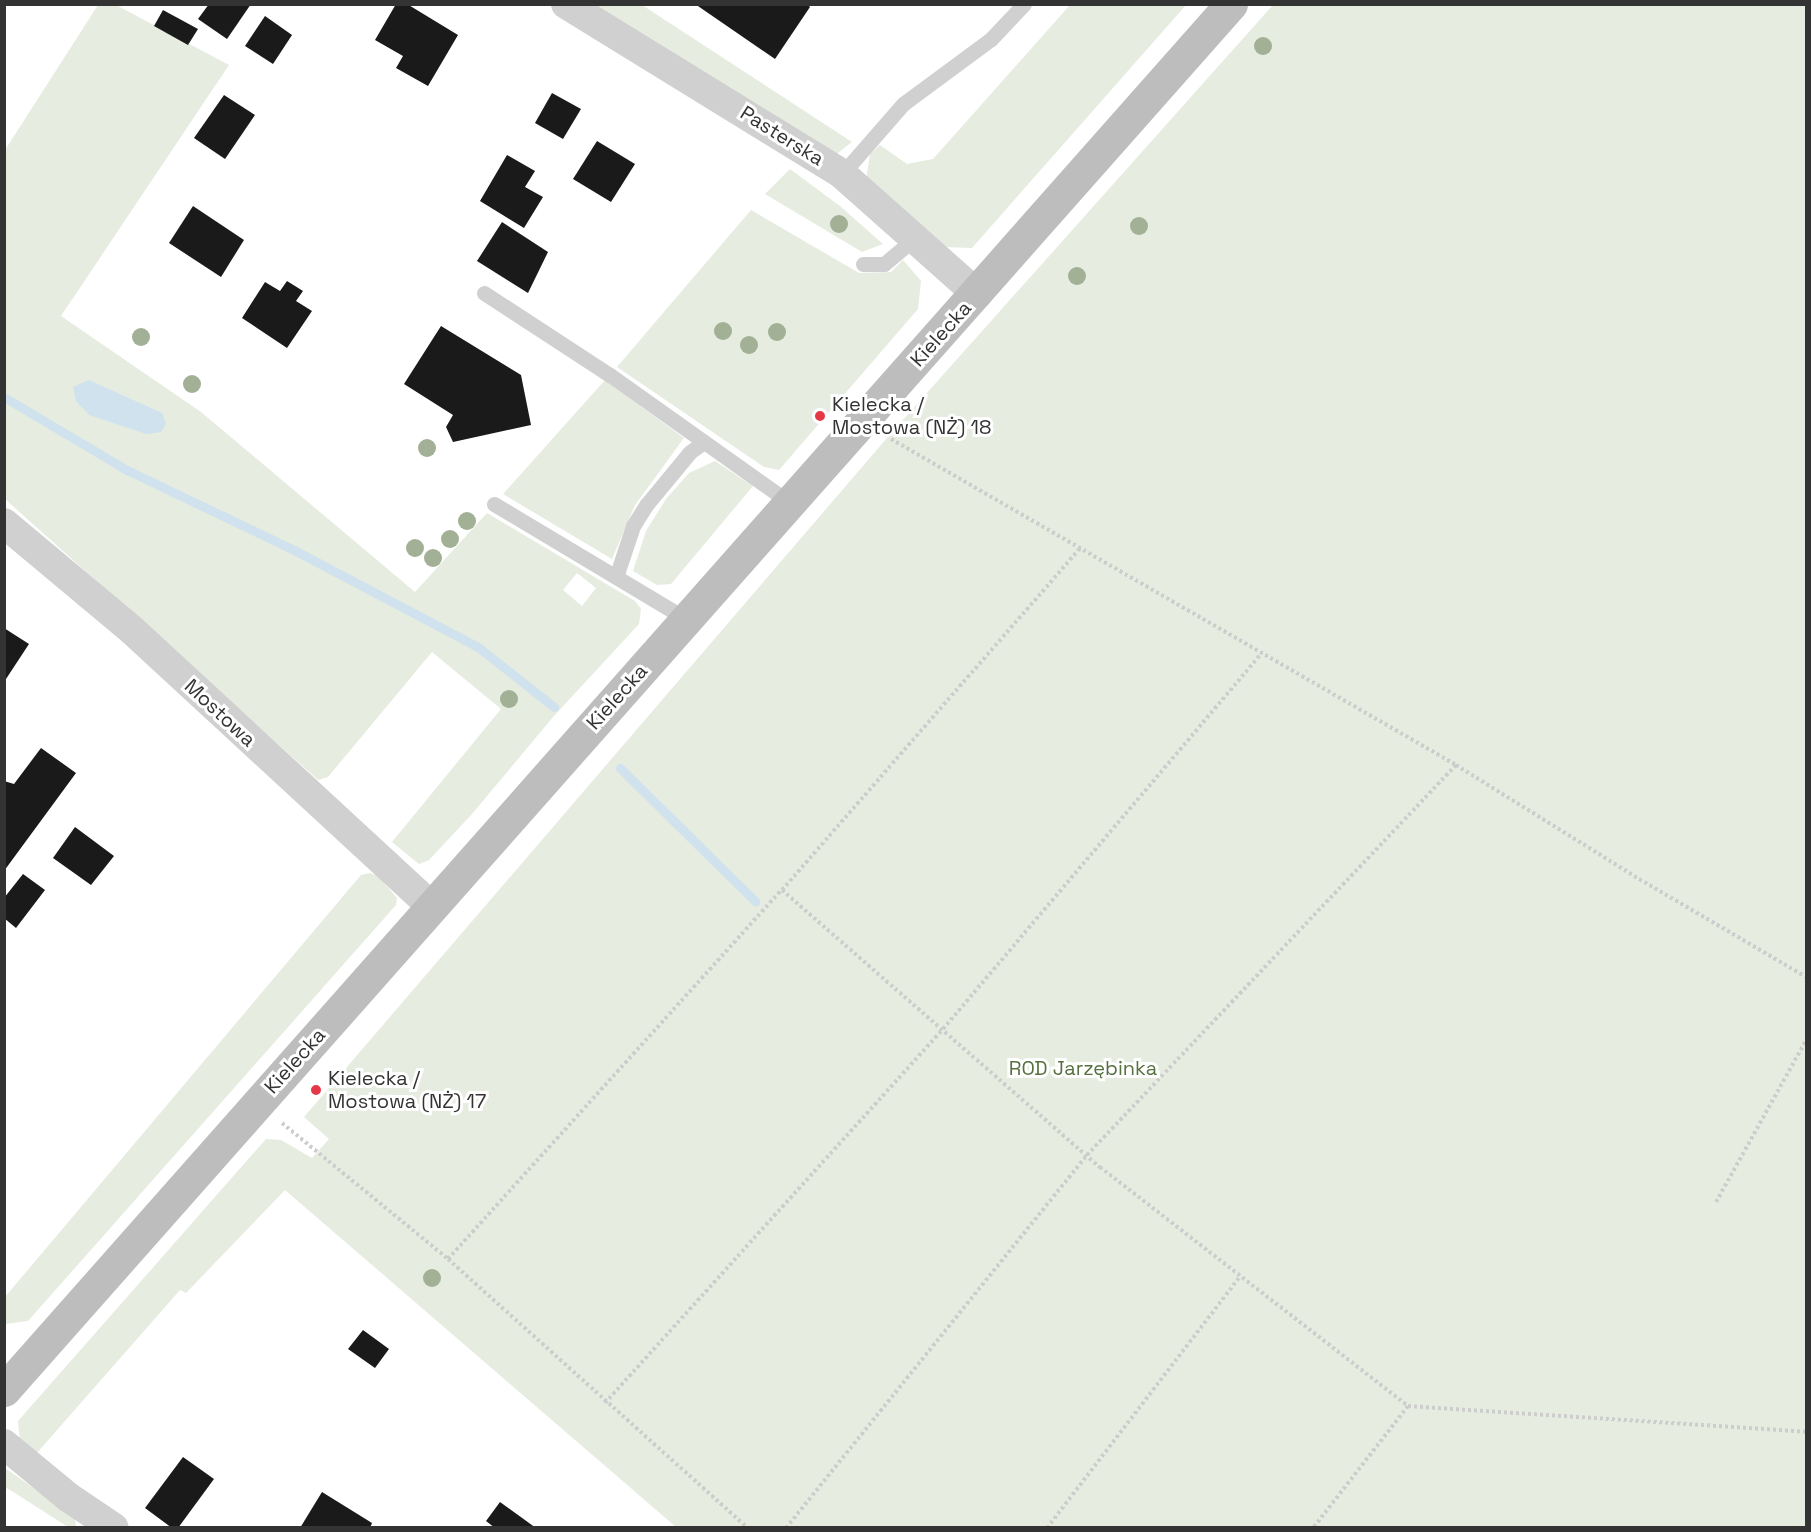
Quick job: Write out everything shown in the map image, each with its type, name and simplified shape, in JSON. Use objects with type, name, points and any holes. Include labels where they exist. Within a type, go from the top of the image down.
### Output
[{"type":"main road","name":"Kielecka","points":[[4,1390],[977,294],[1231,4]]},
{"type":"street","name":"Pasterska","points":[[566,4],[842,174],[913,240],[977,294]]},
{"type":"street","name":"Mostowa","points":[[4,523],[133,631],[432,906]]},
{"type":"street","points":[[4,1444],[68,1497],[114,1527]]},
{"type":"lane","points":[[842,174],[903,104],[992,39],[1024,4]]},
{"type":"lane","points":[[863,264],[884,264],[913,240]]},
{"type":"lane","points":[[484,292],[790,503]]},
{"type":"lane","points":[[616,577],[633,526],[647,504],[690,452],[704,442]]},
{"type":"lane","points":[[494,504],[686,620]]},
{"type":"path","points":[[862,422],[1456,765],[1634,876],[1806,976]]},
{"type":"path","points":[[448,1259],[782,890],[1080,548]]},
{"type":"path","points":[[605,1402],[943,1029],[1261,654]]},
{"type":"path","points":[[786,1527],[1087,1155],[1456,765]]},
{"type":"path","points":[[782,890],[1087,1155],[1239,1278],[1408,1406],[1806,1432]]},
{"type":"path","points":[[1716,1202],[1806,1040]]},
{"type":"path","points":[[258,1102],[448,1259],[605,1402],[748,1527]]},
{"type":"path","points":[[1047,1527],[1239,1278]]},
{"type":"path","points":[[1313,1527],[1408,1406]]},
{"type":"green space","points":[[98,5],[116,5],[229,65],[61,316],[201,412],[415,592],[487,513],[635,601],[641,609],[639,624],[553,717],[472,814],[429,860],[419,864],[392,842],[501,709],[432,652],[328,777],[318,780],[5,499],[5,150]],"holes":[[[577,573],[596,588],[582,606],[563,590]]]},
{"type":"green space","points":[[587,5],[642,5],[852,142],[834,156]]},
{"type":"green space","points":[[1070,5],[1186,5],[972,248],[944,247],[866,180],[870,154],[880,145],[907,164],[933,159]]},
{"type":"green space","name":"ROD Jarzębinka","points":[[1273,5],[1806,5],[1806,1527],[676,1527],[285,1190],[186,1293],[180,1290],[36,1454],[20,1442],[18,1421],[266,1139],[281,1140],[312,1158],[329,1139],[304,1117],[893,431]]},
{"type":"green space","points":[[790,169],[840,206],[883,244],[862,252],[765,194]]},
{"type":"green space","points":[[751,210],[859,273],[891,272],[903,260],[921,281],[918,309],[779,470],[764,467],[617,367]]},
{"type":"green space","points":[[605,380],[684,438],[635,505],[612,559],[503,494]]},
{"type":"green space","points":[[715,461],[753,486],[671,584],[657,585],[633,571],[646,531],[666,499],[689,473]]},
{"type":"green space","points":[[370,873],[378,876],[397,898],[396,905],[28,1321],[5,1324],[5,1297],[361,875]]},
{"type":"green space","points":[[5,1468],[75,1517],[76,1527],[68,1527],[7,1488],[5,1490]]},
{"type":"water","points":[[89,380],[162,413],[166,424],[161,432],[146,434],[89,415],[76,401],[73,387]]},
{"type":"building","points":[[209,4],[251,4],[227,39],[198,19]]},
{"type":"building","points":[[396,4],[407,4],[458,35],[428,86],[396,68],[403,56],[375,40]]},
{"type":"building","points":[[695,4],[807,4],[810,7],[775,59]]},
{"type":"building","points":[[163,10],[198,29],[188,45],[154,26]]},
{"type":"building","points":[[265,16],[292,35],[273,64],[245,46]]},
{"type":"building","points":[[552,93],[581,109],[563,139],[535,123]]},
{"type":"building","points":[[224,95],[255,115],[225,159],[194,138]]},
{"type":"building","points":[[597,141],[635,164],[611,202],[573,179]]},
{"type":"building","points":[[507,155],[535,171],[525,187],[543,197],[524,228],[480,201]]},
{"type":"building","points":[[193,206],[244,240],[221,277],[169,243]]},
{"type":"building","points":[[502,222],[548,252],[528,293],[477,261]]},
{"type":"building","points":[[287,281],[303,291],[296,301],[312,311],[287,348],[242,318],[265,282],[280,291]]},
{"type":"building","points":[[441,326],[521,375],[531,425],[453,442],[446,427],[453,415],[404,384]]},
{"type":"building","points":[[4,628],[29,644],[4,682]]},
{"type":"building","points":[[41,748],[76,773],[4,871],[4,781],[14,784]]},
{"type":"building","points":[[75,827],[114,856],[91,885],[53,858]]},
{"type":"building","points":[[23,874],[45,890],[16,928],[4,918],[4,898]]},
{"type":"building","points":[[363,1330],[389,1349],[375,1368],[348,1349]]},
{"type":"building","points":[[183,1457],[214,1479],[178,1528],[172,1528],[145,1508]]},
{"type":"building","points":[[322,1492],[372,1523],[370,1528],[300,1528]]},
{"type":"building","points":[[500,1502],[536,1528],[495,1528],[486,1521]]},
{"type":"waterway","points":[[4,397],[127,470],[294,550],[478,647],[554,707]]},
{"type":"waterway","points":[[620,768],[755,901]]},
{"type":"place","name":"Kielecka / Mostowa (NŻ) 18","points":[[820,416]]},
{"type":"place","name":"Kielecka / Mostowa (NŻ) 17","points":[[316,1090]]}]
